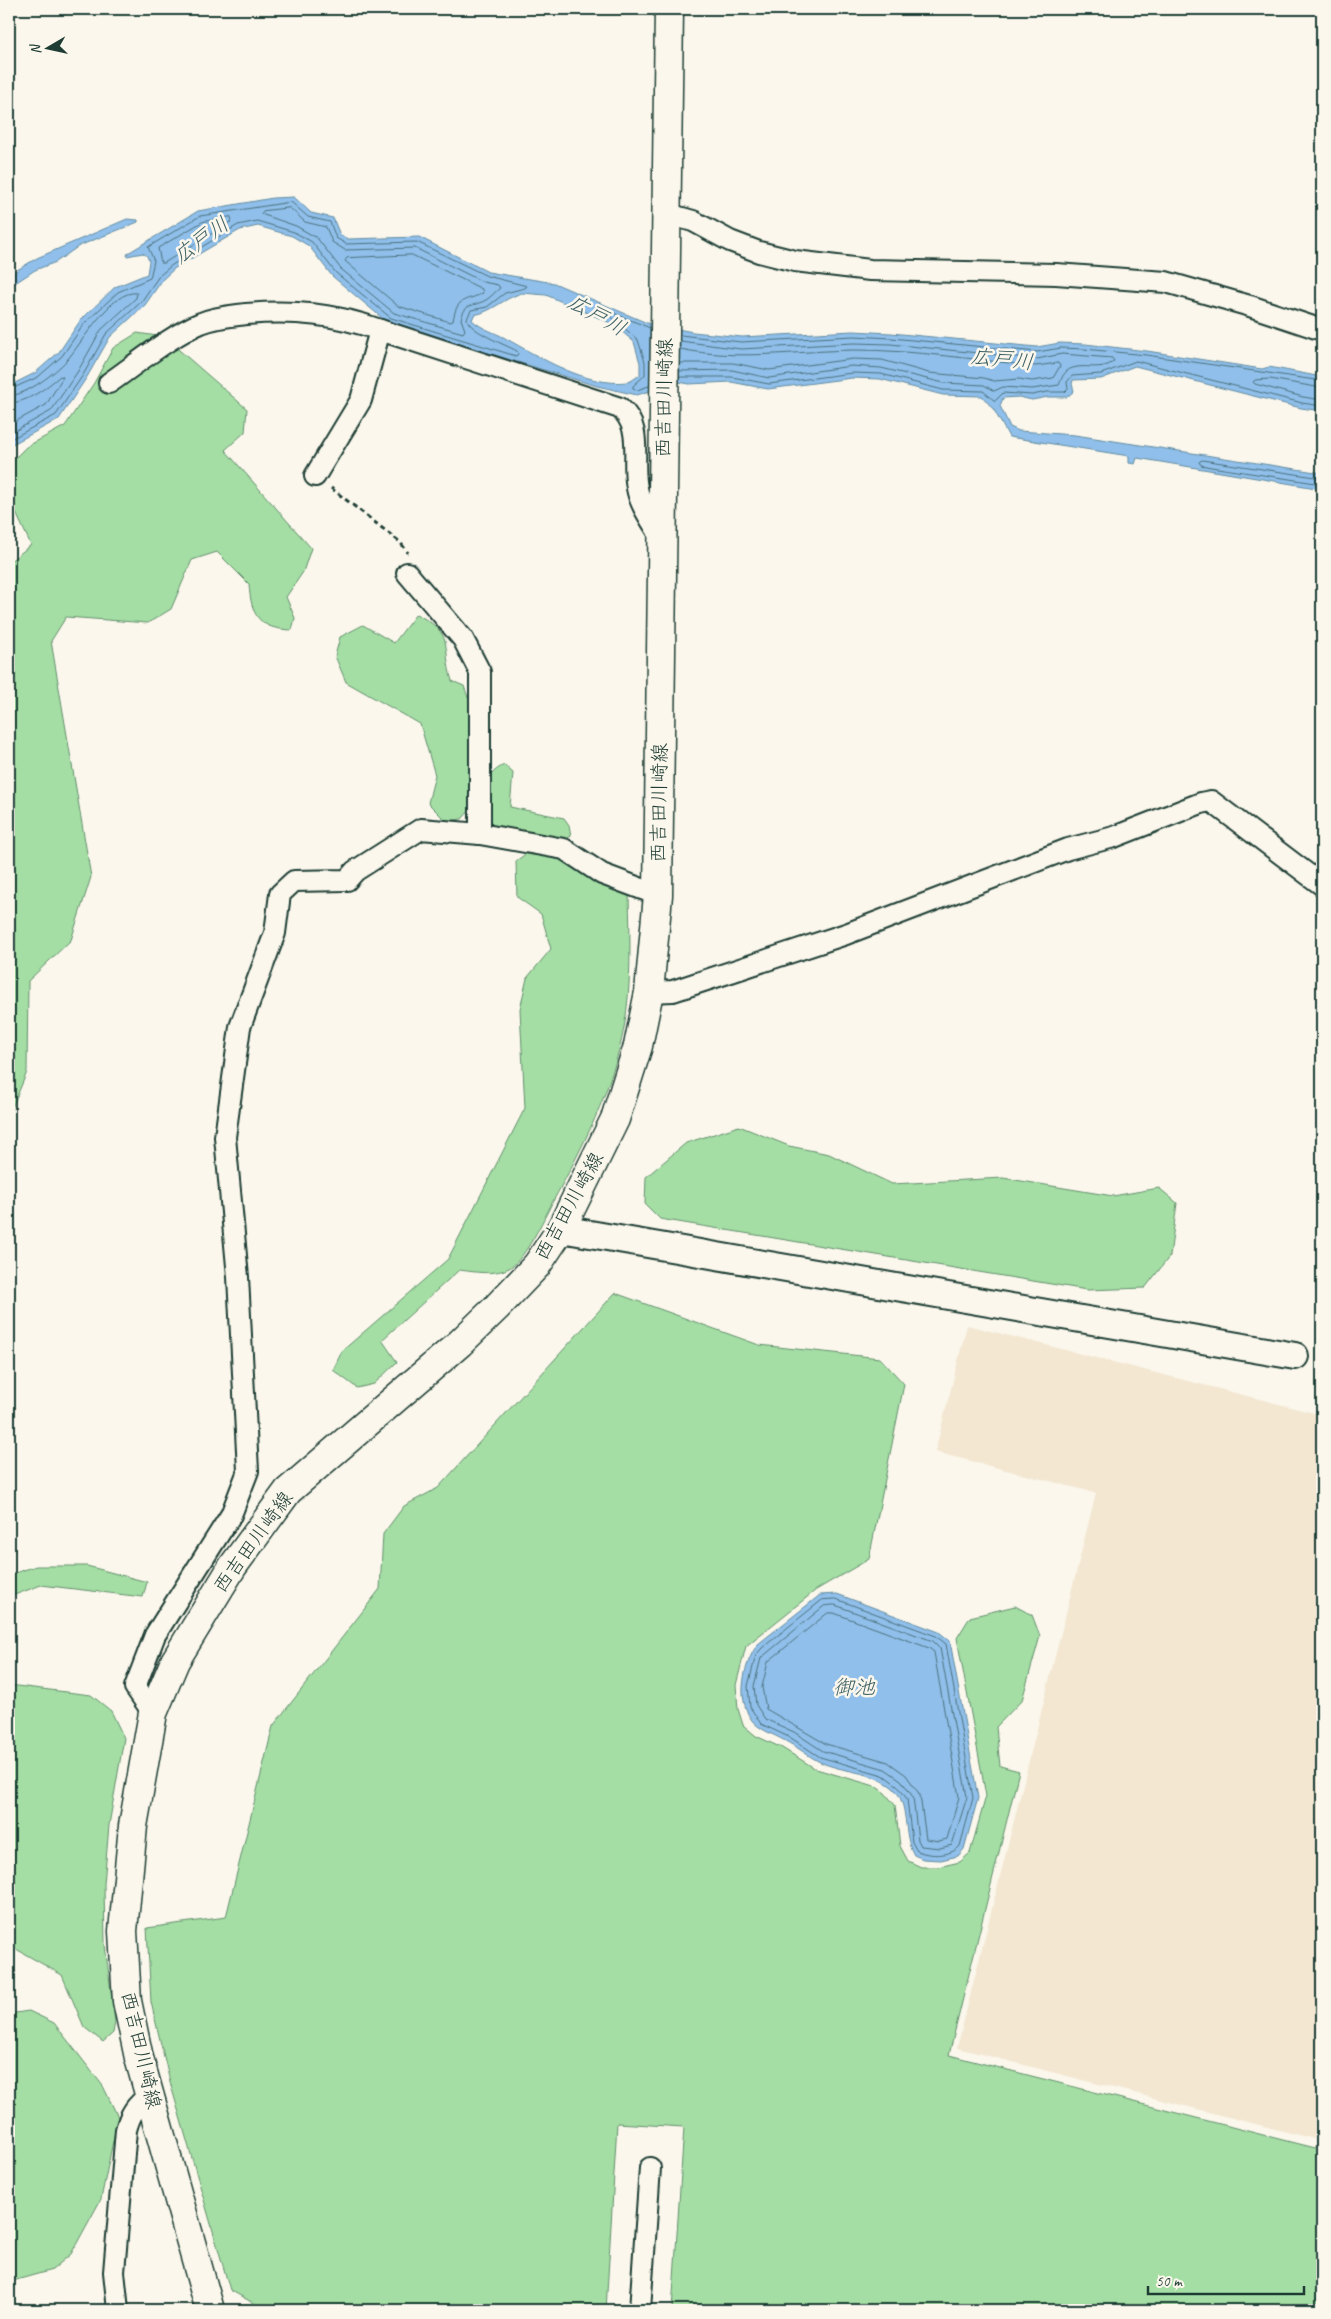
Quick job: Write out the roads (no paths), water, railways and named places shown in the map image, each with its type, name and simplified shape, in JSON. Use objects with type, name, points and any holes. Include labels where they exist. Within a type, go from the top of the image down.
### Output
[{"type":"main road","name":"西吉田川崎線","points":[[210,2310],[150,2095],[127,2000],[123,1931],[133,1826],[153,1713],[180,1653],[233,1566],[288,1491],[460,1342],[537,1265],[561,1229],[615,1119],[638,1046],[649,992],[658,895],[668,214],[668,9]]},
{"type":"street","points":[[668,214],[693,221],[730,241],[759,252],[795,261],[870,270],[1056,274],[1166,282],[1250,306],[1322,330]]},
{"type":"street","points":[[109,383],[192,327],[217,318],[276,312],[318,313],[347,319],[620,408],[633,422],[636,482],[640,499],[663,540]]},
{"type":"street","points":[[315,476],[361,400],[380,330]]},
{"type":"street","points":[[407,573],[463,639],[480,672],[480,834]]},
{"type":"street","points":[[649,992],[673,991],[846,934],[1068,850],[1114,836],[1201,803],[1211,801],[1322,885]]},
{"type":"street","points":[[153,1713],[135,1687],[155,1635],[230,1515],[248,1471],[238,1277],[225,1137],[240,1027],[275,933],[280,894],[294,881],[347,880],[356,871],[421,829],[480,834],[564,849],[602,874],[658,895]]},
{"type":"street","points":[[561,1229],[1295,1356]]},
{"type":"street","points":[[118,2310],[114,2287],[114,2265],[126,2130],[132,2112],[138,2104],[150,2095]]},
{"type":"street","points":[[640,2310],[650,2168]]},
{"type":"water","name":"広戸川","points":[[294,197],[311,213],[333,218],[340,235],[348,239],[419,237],[488,272],[554,283],[647,323],[693,332],[742,337],[853,331],[1037,347],[1060,343],[1085,344],[1147,351],[1262,369],[1269,367],[1322,377],[1322,411],[1301,408],[1135,366],[1101,379],[1073,380],[1074,391],[1067,397],[1048,397],[1032,400],[1019,397],[1003,398],[1000,406],[1010,427],[1019,431],[1075,435],[1322,473],[1322,489],[1137,458],[1135,464],[1129,463],[1129,456],[1009,437],[994,410],[982,396],[943,395],[880,379],[852,378],[768,389],[731,382],[689,384],[679,382],[637,395],[597,386],[388,323],[332,276],[309,246],[292,236],[258,226],[240,230],[175,268],[163,279],[145,305],[110,337],[87,377],[59,419],[9,446],[9,386],[35,373],[59,352],[80,321],[115,287],[147,274],[149,261],[147,256],[143,253],[127,256],[128,253],[198,211],[273,198]],"holes":[[[522,293],[546,295],[613,324],[634,342],[640,363],[640,375],[629,382],[596,380],[580,375],[548,362],[472,320],[474,315],[487,311]]]},
{"type":"water","points":[[127,219],[138,220],[138,222],[79,246],[56,262],[35,270],[9,287],[9,275],[37,258]]},
{"type":"water","name":"御池","points":[[837,1594],[939,1632],[950,1641],[978,1798],[964,1849],[958,1856],[941,1860],[923,1859],[914,1855],[910,1847],[902,1802],[893,1788],[876,1778],[818,1761],[758,1726],[748,1714],[743,1694],[744,1681],[754,1649],[820,1595]]}]
